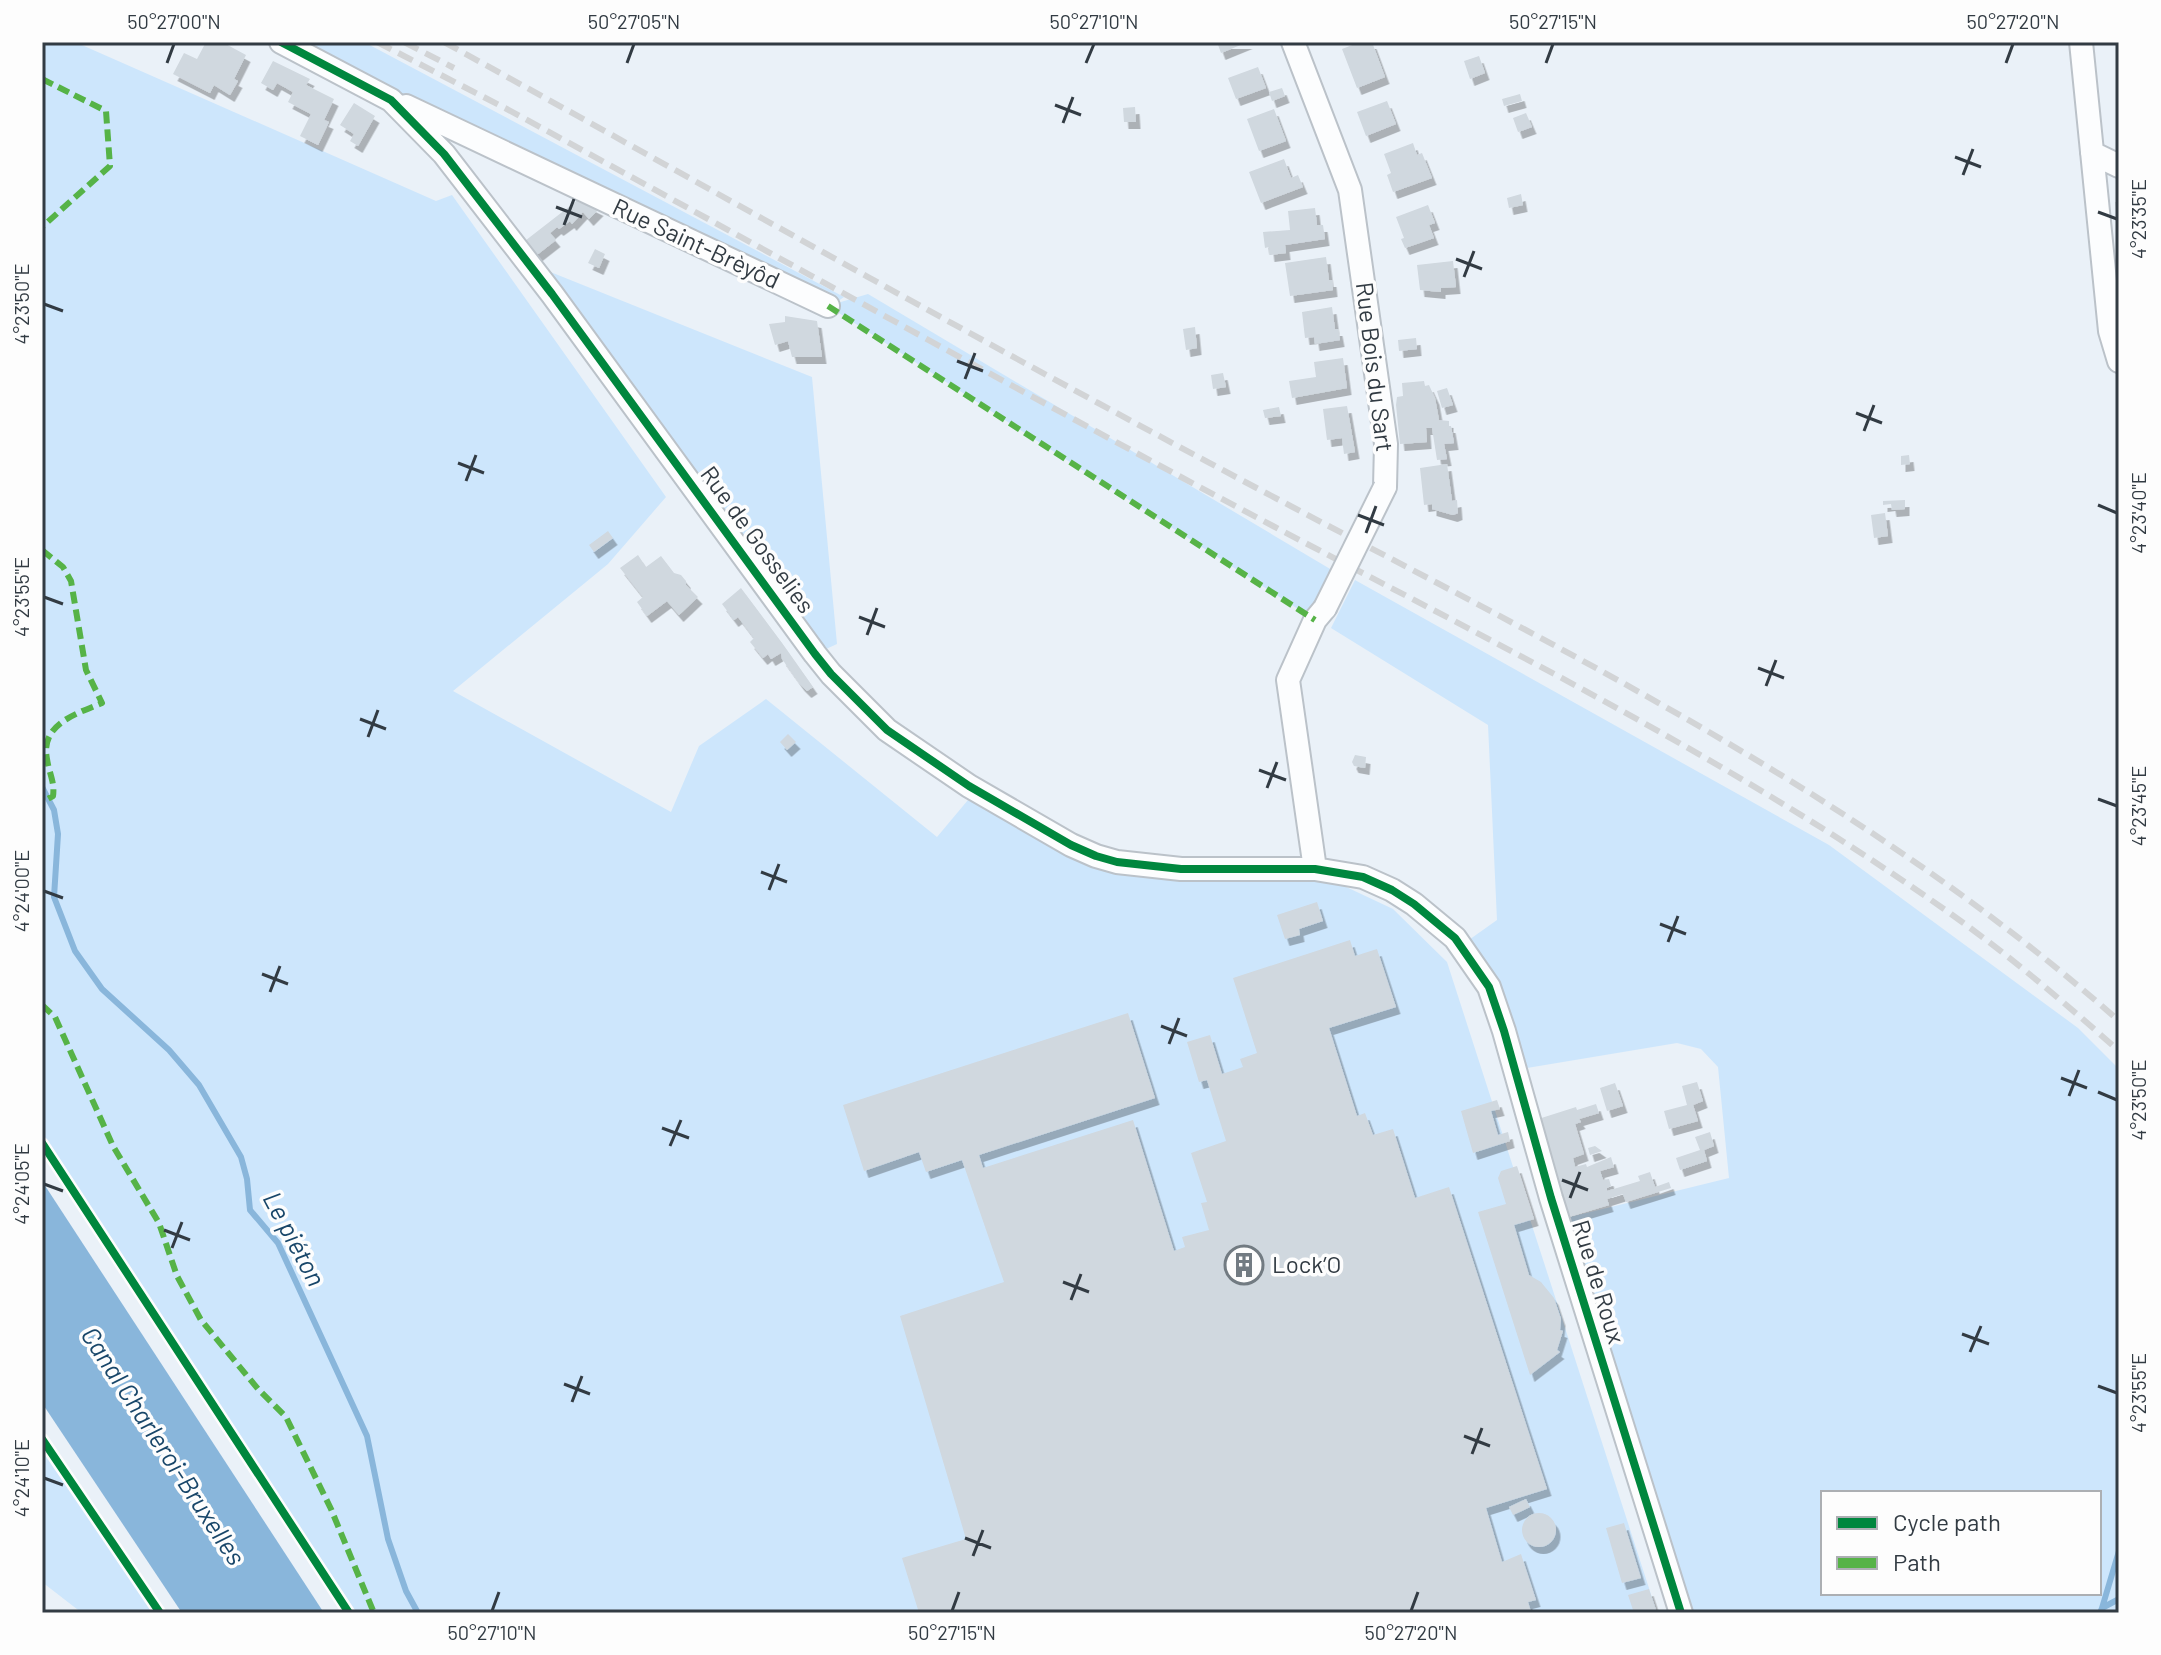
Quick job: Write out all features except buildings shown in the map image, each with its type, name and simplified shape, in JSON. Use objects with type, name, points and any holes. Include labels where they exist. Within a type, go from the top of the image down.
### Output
[{"type":"street","name":"Rue de Gosselies","points":[[281,42],[391,100],[469,184],[831,674],[887,730],[969,786],[1071,845],[1096,856],[1117,862],[1181,869],[1315,869]]},
{"type":"street","name":"Rue Bois du Sart","points":[[1293,42],[1350,190],[1386,444],[1385,487],[1325,608],[1315,620],[1288,680],[1315,869]]},
{"type":"street","points":[[2081,42],[2110,331],[2119,361]]},
{"type":"street","name":"Rue Saint-Brèyôd","points":[[391,100],[828,306]]},
{"type":"street","points":[[2092,153],[2119,166]]},
{"type":"street","name":"Rue de Roux","points":[[1315,869],[1363,877],[1414,904],[1455,938],[1489,987],[1551,1198],[1681,1613]]},
{"type":"shaded area","points":[[42,42],[75,42],[436,201],[452,195],[666,497],[608,564],[453,691],[671,812],[699,746],[766,699],[937,837],[968,800],[1098,869],[1163,875],[1325,877],[1393,909],[1447,962],[1657,1613],[357,1613],[42,1140]]},
{"type":"shaded area","points":[[296,42],[364,42],[844,297],[834,304],[868,294],[1342,576],[1315,620],[828,306]]},
{"type":"shaded area","points":[[543,269],[812,377],[837,644],[815,654]]},
{"type":"shaded area","points":[[1355,580],[1829,845],[2078,1028],[2119,1069],[2119,1613],[1687,1613],[1677,1569],[1576,1235],[1562,1219],[1729,1178],[1718,1067],[1701,1049],[1677,1043],[1515,1070],[1466,942],[1497,920],[1488,725],[1331,628]]},
{"type":"shaded area","points":[[42,1440],[155,1613],[82,1613],[42,1582]]},
{"type":"water","name":"Canal Charleroi-Bruxelles","points":[[42,1181],[324,1613],[182,1613],[42,1403]]},
{"type":"waterway","name":"Le piéton","points":[[42,787],[54,810],[58,834],[54,897],[75,951],[102,989],[169,1050],[199,1085],[241,1157],[250,1210],[278,1243],[367,1436],[388,1539],[406,1591],[418,1613]]},
{"type":"waterway","points":[[2102,1608],[2119,1551]]},
{"type":"waterway","name":"Le piéton","points":[[2100,1613],[2102,1608],[2119,1599]]},
{"type":"railway","points":[[377,42],[505,108],[1081,423],[1704,757],[1870,859],[1951,914],[2037,980],[2119,1051]]},
{"type":"railway","points":[[404,42],[454,68]]},
{"type":"railway","points":[[444,42],[1072,389],[1501,617],[1717,737],[1925,869],[2024,942],[2119,1021]]},
{"type":"marked path","points":[[42,79],[106,111],[110,166],[42,227]]},
{"type":"marked path","points":[[828,306],[1315,620]]},
{"type":"marked path","points":[[42,550],[63,567],[71,581],[86,670],[102,703],[62,722],[49,737],[46,747],[53,796],[42,802]]},
{"type":"marked path","points":[[42,1005],[55,1017],[113,1146],[159,1223],[177,1276],[201,1320],[258,1389],[286,1417],[331,1509],[374,1613]]},
{"type":"cycle path","points":[[281,42],[391,100],[444,154],[552,294],[815,654],[887,730],[969,786],[1071,845],[1096,856],[1117,862],[1181,869],[1315,869],[1363,877],[1414,904],[1455,938],[1489,987],[1504,1031],[1551,1198],[1681,1613]]},
{"type":"cycle path","points":[[42,1143],[349,1613]]},
{"type":"cycle path","points":[[42,1439],[160,1613]]},
{"type":"place","name":"Lock’O","points":[[1244,1265]]}]
